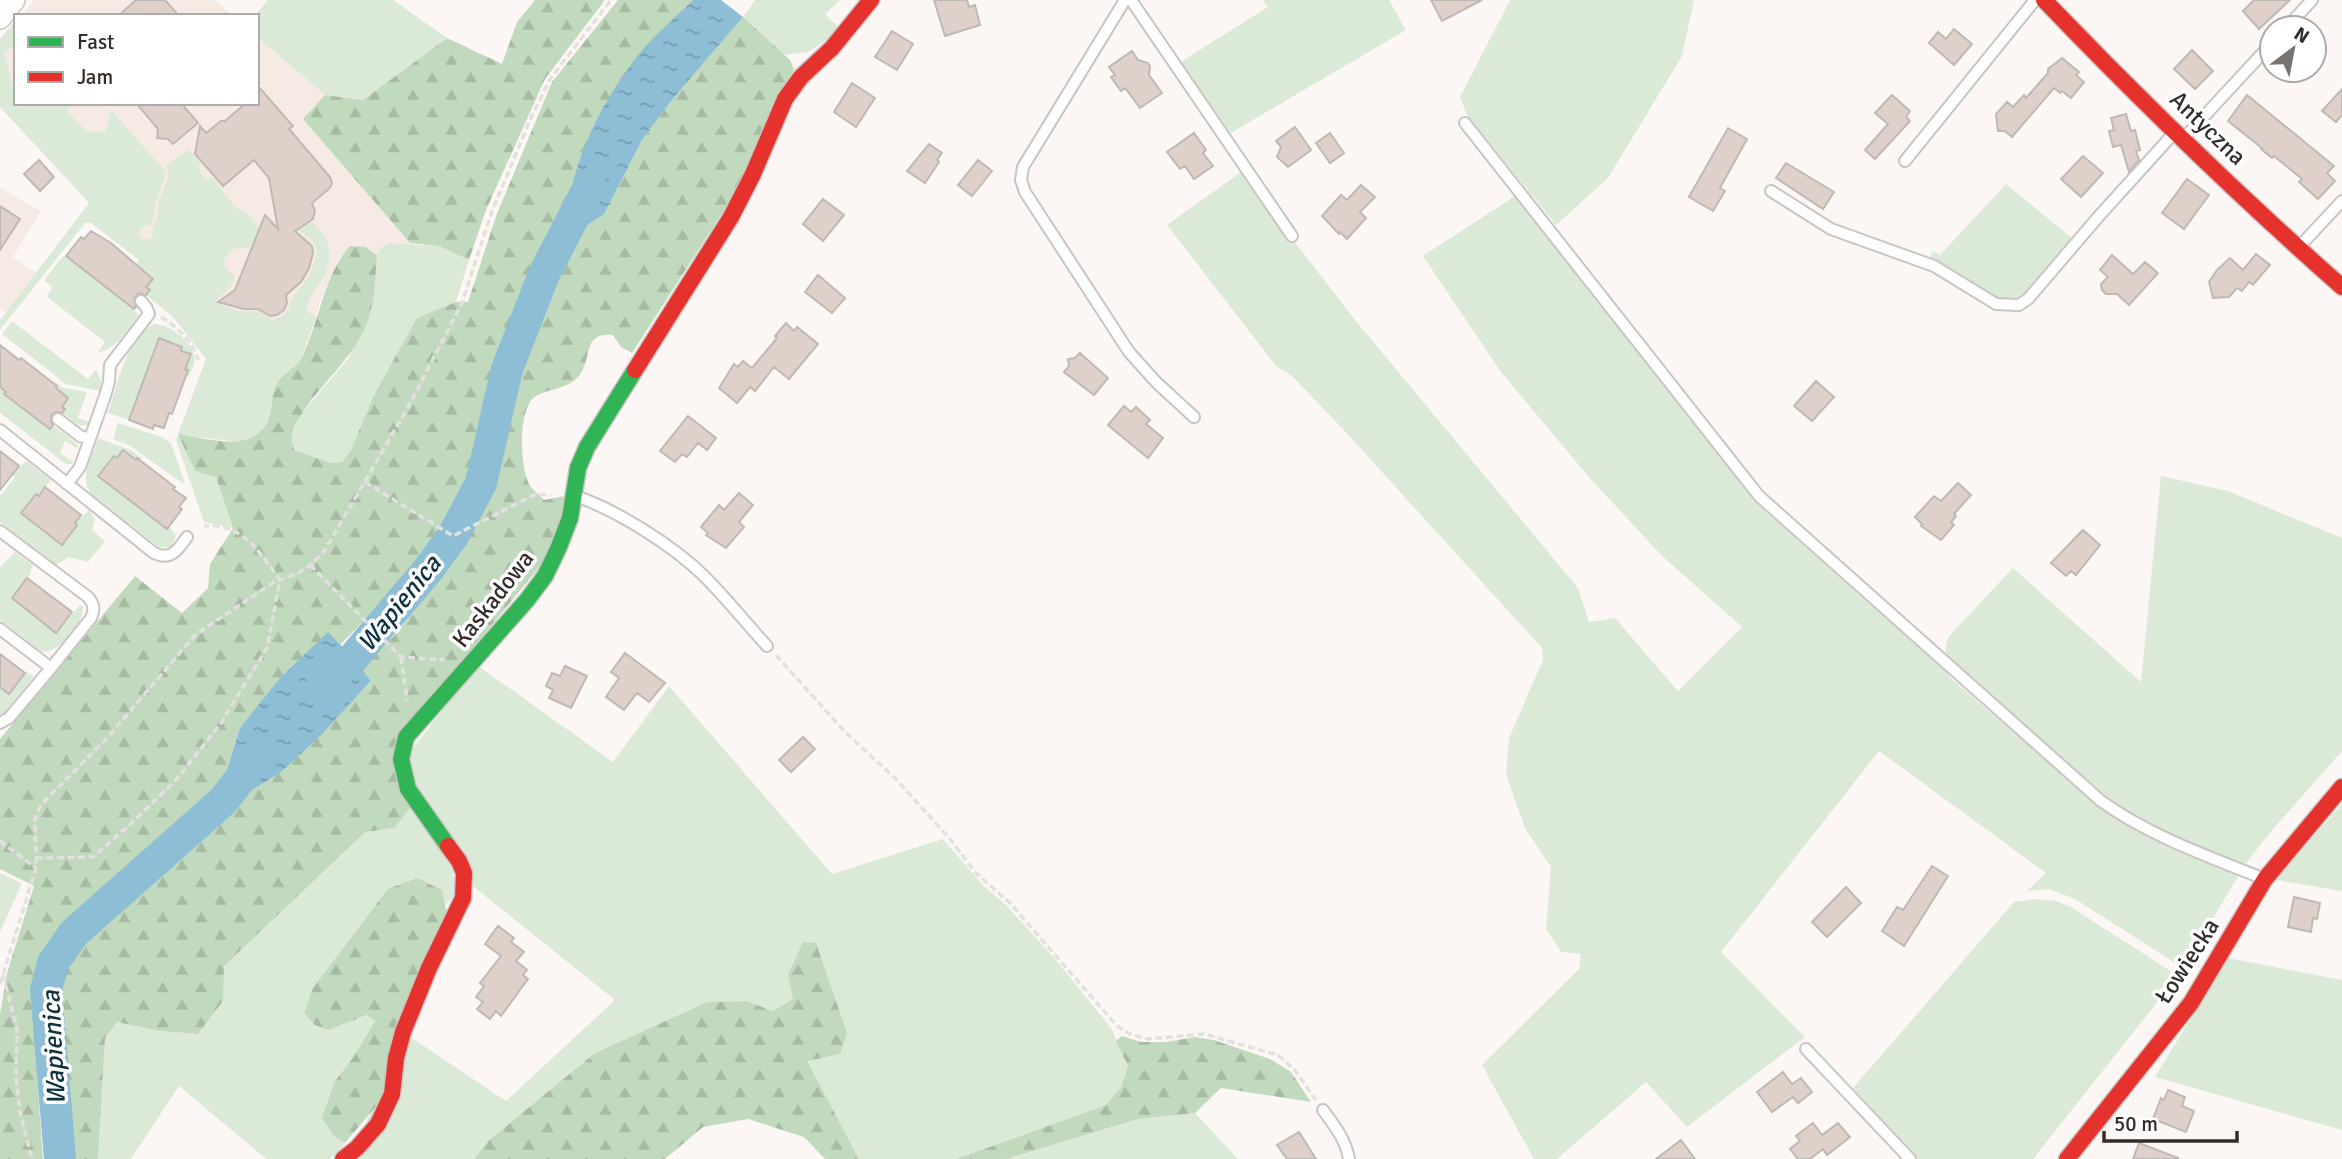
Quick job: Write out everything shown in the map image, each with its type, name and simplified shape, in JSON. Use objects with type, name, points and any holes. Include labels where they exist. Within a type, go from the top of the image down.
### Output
[{"type":"street","points":[[0,18],[14,0]]},
{"type":"street","name":"Kaskadowa","points":[[344,1159],[378,1124],[392,1094],[396,1058],[403,1032],[429,968],[463,898],[464,873],[408,789],[402,771],[402,748],[412,729],[527,600],[545,576],[562,538],[575,496],[578,468],[587,447],[731,216],[753,174],[785,99],[801,77],[832,48],[872,0]]},
{"type":"street","name":"Antyczna","points":[[2045,0],[2077,35],[2342,287]]},
{"type":"street","name":"Łowiecka","points":[[2067,1159],[2190,1003],[2265,879],[2342,787]]},
{"type":"lane","points":[[1125,0],[1023,167],[1021,180],[1025,192],[1129,352],[1156,382],[1194,417]]},
{"type":"lane","points":[[1130,0],[1292,236]]},
{"type":"lane","points":[[1905,161],[2035,0]]},
{"type":"lane","points":[[2299,14],[2312,0]]},
{"type":"lane","points":[[1771,191],[1831,229],[1934,266],[1996,304],[2019,305],[2028,299],[2099,216],[2258,57]]},
{"type":"lane","points":[[1465,123],[1759,496],[2101,801],[2129,822],[2265,879]]},
{"type":"lane","points":[[2298,248],[2342,201]]},
{"type":"lane","points":[[67,484],[80,467],[109,382],[110,365],[149,314],[141,301]]},
{"type":"lane","points":[[58,419],[80,436],[90,439]]},
{"type":"lane","points":[[0,430],[154,553],[162,557],[170,556],[178,551],[187,537]]},
{"type":"lane","points":[[575,496],[601,506],[638,527],[678,555],[703,575],[767,646]]},
{"type":"lane","points":[[0,531],[88,597],[93,603],[94,611],[51,668],[9,718],[0,723]]},
{"type":"lane","points":[[0,629],[51,668]]},
{"type":"lane","points":[[1806,1049],[1910,1159]]},
{"type":"lane","points":[[1323,1110],[1348,1149],[1349,1159]]},
{"type":"path","points":[[0,984],[36,868],[35,819],[41,805],[108,737],[195,635],[249,597],[298,573],[325,550],[412,400],[462,303],[491,214],[550,79],[611,0]]},
{"type":"path","points":[[149,314],[172,323],[196,352],[198,360]]},
{"type":"path","points":[[365,482],[453,536],[536,494],[575,496]]},
{"type":"path","points":[[36,858],[93,857],[134,821],[176,780],[219,726],[267,648],[280,580],[251,541],[223,526],[204,526]]},
{"type":"path","points":[[310,565],[401,657],[412,729]]},
{"type":"path","points":[[767,646],[844,731],[895,778],[950,839],[976,873],[1010,903],[1117,1026],[1130,1034],[1148,1039],[1204,1034],[1278,1055],[1294,1069],[1323,1110]]},
{"type":"path","points":[[401,657],[473,662]]},
{"type":"path","points":[[0,841],[36,868]]},
{"type":"path","points":[[2,973],[18,1028],[20,1112],[32,1159]]},
{"type":"shaded area","points":[[34,0],[215,0],[231,14],[23,14]]},
{"type":"shaded area","points":[[14,25],[14,105],[259,105],[259,39],[325,95],[303,119],[410,243],[469,260],[456,302],[339,258],[321,299],[308,341],[178,434],[206,359],[185,333],[185,301],[0,107],[0,42]]},
{"type":"shaded area","points":[[0,187],[41,211],[13,257],[36,273],[6,312],[0,308]]},
{"type":"green space","points":[[268,0],[393,0],[447,38],[363,100],[325,95],[259,39],[259,14],[256,14]]},
{"type":"green space","points":[[535,0],[605,0],[545,79],[486,210],[469,260],[439,246],[410,243],[303,119],[325,95],[363,100],[447,38],[502,64],[517,22]]},
{"type":"green space","points":[[618,0],[693,0],[640,53],[569,194],[567,221],[536,269],[497,368],[470,485],[419,564],[340,645],[328,633],[240,728],[224,779],[73,915],[54,942],[40,972],[35,998],[43,1159],[0,1159],[0,1014],[7,973],[34,886],[0,869],[0,739],[135,576],[182,613],[208,588],[210,564],[233,528],[216,477],[195,471],[178,434],[229,441],[253,437],[262,429],[269,418],[276,386],[301,359],[333,272],[350,246],[365,247],[377,255],[373,300],[366,326],[349,355],[306,407],[292,434],[294,450],[331,463],[342,462],[351,450],[373,397],[417,318],[456,302],[468,302],[496,216],[552,82]]},
{"type":"green space","points":[[755,0],[840,0],[825,14],[841,30],[808,52],[783,55],[743,17]]},
{"type":"green space","points":[[1263,0],[1389,0],[1406,30],[1231,133],[1179,63],[1268,7]]},
{"type":"green space","points":[[1510,0],[1694,0],[1682,56],[1608,178],[1556,225],[1467,115],[1460,97]]},
{"type":"green space","points":[[743,17],[790,60],[794,69],[748,173],[632,353],[621,347],[613,335],[602,335],[591,343],[585,365],[576,379],[536,396],[530,402],[522,438],[526,476],[532,488],[544,500],[565,496],[554,549],[410,725],[411,807],[394,828],[365,832],[224,966],[223,1001],[198,1034],[159,1031],[117,1022],[105,1038],[98,1159],[69,1159],[56,995],[64,965],[82,936],[203,835],[242,796],[280,773],[371,682],[362,670],[400,629],[460,541],[488,486],[517,374],[555,277],[579,230],[604,213],[642,140],[672,100]]},
{"type":"green space","points":[[14,22],[14,47],[4,51],[14,91],[14,105],[73,105],[67,111],[84,128],[94,132],[107,129],[110,118],[108,112],[111,110],[165,171],[152,222],[139,230],[142,239],[150,239],[153,236],[152,228],[157,220],[159,201],[169,175],[166,166],[189,149],[201,164],[198,166],[201,174],[207,179],[211,176],[237,209],[244,210],[259,227],[250,248],[233,250],[225,258],[223,263],[235,276],[230,288],[216,300],[217,304],[239,311],[259,311],[273,320],[281,317],[311,273],[317,252],[314,243],[295,226],[309,221],[325,238],[329,253],[327,268],[307,306],[308,312],[316,317],[300,362],[277,383],[269,418],[260,434],[240,442],[179,435],[216,477],[233,528],[204,522],[176,440],[206,359],[173,317],[146,295],[149,290],[146,287],[153,279],[140,269],[137,264],[139,260],[91,223],[85,223],[0,330],[0,320],[89,203],[0,107],[0,39]]},
{"type":"green space","points":[[1241,172],[1351,315],[1578,588],[1589,622],[1615,618],[1678,691],[1742,627],[1662,556],[1588,476],[1501,372],[1423,256],[1515,196],[1743,483],[1955,682],[2099,806],[2128,826],[2239,875],[2183,968],[2075,899],[2049,889],[2027,891],[2046,873],[1879,751],[1721,952],[1805,1037],[1687,1127],[1646,1082],[1557,1159],[1534,1159],[1482,1065],[1579,969],[1581,954],[1561,952],[1546,928],[1551,867],[1525,828],[1506,775],[1509,738],[1543,660],[1542,648],[1341,427],[1292,376],[1276,366],[1167,225]]},
{"type":"green space","points":[[2006,184],[2073,239],[2027,291],[2010,300],[1999,300],[1928,260],[1933,251],[1940,255]]},
{"type":"green space","points":[[390,243],[439,246],[469,260],[456,302],[417,319],[373,397],[351,450],[342,462],[331,463],[294,450],[291,437],[301,414],[348,359],[372,299],[377,255],[382,247]]},
{"type":"green space","points":[[63,256],[78,263],[125,299],[139,315],[121,338],[104,351],[98,352],[105,342],[47,297],[52,287],[44,280]]},
{"type":"green space","points":[[12,321],[88,379],[96,369],[101,381],[100,391],[66,384],[2,334]]},
{"type":"green space","points":[[153,324],[172,330],[191,348],[195,360],[189,377],[186,376],[188,371],[185,370],[191,354],[181,351],[182,347],[159,339],[139,393],[141,394],[129,420],[108,413],[129,352],[143,332]]},
{"type":"green space","points":[[55,382],[64,388],[87,392],[78,418],[89,422],[88,425],[80,426],[62,413],[65,409],[62,407],[68,398],[56,388]]},
{"type":"green space","points":[[0,387],[5,394],[77,444],[78,449],[65,441],[60,453],[74,462],[72,464],[66,464],[0,413]]},
{"type":"green space","points":[[118,423],[162,437],[171,443],[185,484],[132,447],[113,439]]},
{"type":"green space","points":[[98,438],[131,450],[143,459],[136,460],[123,450],[117,458],[113,456],[98,476],[157,519],[166,529],[169,526],[176,536],[171,547],[159,547],[93,496],[88,489],[87,468]]},
{"type":"green space","points":[[26,461],[51,480],[39,496],[36,494],[62,545],[77,526],[75,523],[89,510],[95,520],[92,530],[105,541],[88,562],[69,557],[55,566],[0,522],[0,496],[15,477],[12,474]]},
{"type":"green space","points":[[2161,476],[2228,491],[2342,538],[2342,751],[2245,865],[2173,836],[2126,813],[1952,664],[1946,653],[1946,643],[1950,635],[2013,568],[2141,682]]},
{"type":"green space","points":[[15,552],[33,565],[29,576],[12,598],[56,633],[80,605],[83,606],[80,621],[70,636],[49,651],[42,652],[0,620],[0,567]]},
{"type":"green space","points":[[477,665],[613,762],[669,686],[832,874],[943,839],[984,886],[1006,905],[1056,960],[1111,1028],[1128,1066],[1121,1087],[1106,1105],[956,1159],[859,1159],[806,1060],[788,975],[793,999],[773,1011],[746,1001],[707,1002],[595,1053],[488,1141],[474,1159],[350,1159],[406,1034],[506,1101],[615,1000],[469,883],[404,760]]},
{"type":"green space","points":[[26,672],[34,676],[4,714],[0,714],[0,687],[9,694]]},
{"type":"green space","points":[[2342,804],[2342,891],[2276,880]]},
{"type":"green space","points":[[411,807],[450,859],[456,893],[329,1030],[368,1015],[375,1021],[335,1081],[333,1135],[345,1143],[330,1159],[266,1159],[179,1086],[131,1159],[98,1159],[105,1038],[117,1022],[159,1031],[198,1034],[223,1001],[223,966],[365,831],[393,828]]},
{"type":"green space","points":[[0,873],[22,883],[0,932]]},
{"type":"green space","points":[[417,878],[442,890],[447,915],[389,1091],[345,1143],[333,1135],[322,1118],[335,1081],[375,1021],[367,1015],[329,1030],[315,1025],[304,1013],[313,988],[388,889]]},
{"type":"green space","points":[[2036,899],[2056,901],[2071,907],[2178,976],[2033,1159],[1915,1159],[1853,1088],[2014,902]]},
{"type":"green space","points":[[803,942],[816,943],[847,1033],[840,1054],[807,1061],[859,1159],[825,1159],[804,1137],[748,1119],[703,1127],[665,1159],[474,1159],[488,1141],[595,1053],[707,1002],[746,1001],[773,1011],[793,999],[788,975]]},
{"type":"green space","points":[[2228,958],[2342,980],[2342,1130],[2155,1077]]},
{"type":"green space","points":[[1122,1036],[1142,1042],[1166,1042],[1195,1037],[1214,1040],[1270,1059],[1291,1072],[1311,1102],[1221,1088],[1195,1113],[1138,1119],[1006,1159],[956,1159],[1106,1105],[1121,1087],[1128,1066],[1116,1041]]},
{"type":"green space","points":[[1195,1113],[1238,1159],[1006,1159],[1138,1119]]},
{"type":"water","points":[[693,0],[721,0],[743,17],[672,100],[642,140],[604,214],[579,230],[567,221],[570,199],[582,154],[601,112],[639,54]]},
{"type":"water","points":[[328,632],[371,681],[320,736],[280,773],[242,796],[224,779],[240,728],[280,678]]},
{"type":"building","points":[[136,0],[165,0],[177,14],[120,14]]},
{"type":"building","points":[[934,0],[967,0],[969,7],[975,5],[980,25],[945,36]]},
{"type":"building","points":[[1431,0],[1482,0],[1442,21]]},
{"type":"building","points":[[2254,0],[2290,0],[2275,14],[2258,14],[2258,28],[2243,11]]},
{"type":"building","points":[[1954,29],[1972,44],[1954,65],[1929,43],[1938,32],[1946,39]]},
{"type":"building","points":[[892,31],[913,44],[897,70],[875,57]]},
{"type":"building","points":[[2192,50],[2213,71],[2195,89],[2174,69]]},
{"type":"building","points":[[1132,51],[1138,60],[1148,63],[1149,75],[1162,93],[1140,108],[1125,88],[1121,91],[1111,77],[1115,75],[1109,67]]},
{"type":"building","points":[[2062,58],[2079,72],[2076,75],[2084,82],[2071,98],[2054,88],[2012,137],[2005,131],[1998,131],[1996,114],[2007,102],[2013,107],[2024,95],[2026,98],[2048,73],[2048,69]]},
{"type":"building","points":[[852,83],[875,98],[856,127],[834,112]]},
{"type":"building","points":[[259,87],[293,126],[289,129],[330,177],[332,183],[330,188],[312,203],[315,211],[313,219],[295,231],[312,246],[313,253],[301,282],[286,295],[284,310],[277,315],[270,316],[258,309],[244,309],[218,302],[235,290],[265,215],[278,229],[269,178],[254,160],[223,186],[195,154],[200,126],[206,133],[221,121],[225,121],[244,105],[259,105]]},
{"type":"building","points":[[2342,89],[2342,115],[2336,122],[2322,111]]},
{"type":"building","points":[[1892,95],[1910,111],[1906,117],[1910,121],[1875,159],[1865,150],[1888,124],[1875,113]]},
{"type":"building","points":[[2247,95],[2334,166],[2327,173],[2335,181],[2318,199],[2299,182],[2302,179],[2228,121]]},
{"type":"building","points":[[138,105],[183,105],[198,123],[173,144],[168,139],[157,138],[158,129]]},
{"type":"building","points":[[2126,114],[2131,131],[2135,130],[2140,150],[2136,151],[2139,160],[2129,172],[2121,145],[2113,147],[2109,131],[2114,130],[2111,118]]},
{"type":"building","points":[[1295,127],[1311,150],[1288,167],[1277,157],[1281,147],[1276,141]]},
{"type":"building","points":[[1728,128],[1747,139],[1720,188],[1725,191],[1713,211],[1689,197]]},
{"type":"building","points":[[1194,133],[1206,150],[1203,153],[1213,166],[1194,179],[1185,166],[1180,169],[1167,152]]},
{"type":"building","points":[[1330,133],[1344,153],[1330,163],[1316,143]]},
{"type":"building","points":[[929,144],[942,153],[925,183],[907,171]]},
{"type":"building","points":[[2083,156],[2103,173],[2081,197],[2061,179]]},
{"type":"building","points":[[39,160],[54,177],[40,191],[24,174]]},
{"type":"building","points":[[978,160],[992,171],[972,196],[958,185]]},
{"type":"building","points":[[1786,163],[1834,192],[1823,209],[1776,178]]},
{"type":"building","points":[[2187,179],[2209,195],[2184,229],[2162,213]]},
{"type":"building","points":[[1361,185],[1375,197],[1360,212],[1366,218],[1347,239],[1322,216],[1341,195],[1347,200]]},
{"type":"building","points":[[823,199],[844,215],[823,241],[803,224]]},
{"type":"building","points":[[0,206],[20,219],[0,250]]},
{"type":"building","points":[[91,231],[111,243],[153,279],[146,287],[150,290],[146,295],[139,293],[134,298],[134,309],[66,256],[81,237],[84,239]]},
{"type":"building","points":[[2256,254],[2270,265],[2253,285],[2249,282],[2242,291],[2237,288],[2229,297],[2213,298],[2209,282],[2217,270],[2230,258],[2243,270]]},
{"type":"building","points":[[2112,255],[2133,274],[2145,262],[2158,273],[2129,305],[2117,294],[2106,294],[2102,290],[2101,284],[2108,277],[2100,270]]},
{"type":"building","points":[[818,275],[845,298],[832,313],[805,292]]},
{"type":"building","points":[[786,323],[794,331],[797,327],[818,344],[789,379],[774,367],[755,391],[750,387],[737,403],[719,388],[734,364],[738,367],[743,361],[752,368]]},
{"type":"building","points":[[159,338],[182,347],[181,351],[191,354],[172,414],[169,413],[164,428],[154,425],[153,429],[129,420]]},
{"type":"building","points":[[0,345],[57,386],[68,398],[62,407],[65,409],[62,413],[51,415],[53,425],[50,429],[4,394],[6,392],[0,387]]},
{"type":"building","points":[[1080,353],[1108,378],[1094,395],[1064,372],[1069,366],[1068,359],[1075,358]]},
{"type":"building","points":[[1816,381],[1834,397],[1812,421],[1794,406]]},
{"type":"building","points":[[1124,406],[1131,412],[1136,407],[1150,420],[1146,424],[1163,438],[1148,458],[1108,425]]},
{"type":"building","points":[[688,416],[716,438],[707,450],[698,443],[687,457],[682,454],[675,462],[660,451]]},
{"type":"building","points":[[123,450],[136,460],[137,458],[186,498],[179,507],[182,509],[167,529],[98,476],[114,456],[117,458]]},
{"type":"building","points":[[0,451],[19,466],[0,490]]},
{"type":"building","points":[[1958,483],[1971,495],[1954,514],[1956,516],[1951,522],[1954,525],[1941,540],[1921,526],[1915,517],[1934,496],[1941,501]]},
{"type":"building","points":[[45,487],[81,515],[62,545],[21,513]]},
{"type":"building","points":[[739,493],[753,505],[739,522],[744,527],[726,548],[706,535],[708,533],[701,527],[719,505],[724,510]]},
{"type":"building","points":[[2083,530],[2100,545],[2076,575],[2071,571],[2066,576],[2051,563]]},
{"type":"building","points":[[27,578],[72,612],[56,633],[12,598]]},
{"type":"building","points":[[625,653],[665,683],[649,702],[637,693],[624,710],[606,697],[619,678],[611,672]]},
{"type":"building","points":[[0,654],[25,673],[9,694],[0,687]]},
{"type":"building","points":[[565,666],[587,676],[571,708],[549,698],[553,690],[546,686],[552,673],[560,676]]},
{"type":"building","points":[[803,737],[815,749],[791,772],[779,760]]},
{"type":"building","points":[[1932,866],[1948,876],[1904,946],[1882,931],[1897,907],[1903,910]]},
{"type":"building","points":[[1846,887],[1861,903],[1827,937],[1812,922]]},
{"type":"building","points":[[2294,897],[2320,903],[2317,919],[2313,918],[2311,932],[2288,927]]},
{"type":"building","points":[[498,926],[514,938],[511,942],[524,952],[516,961],[527,970],[523,975],[528,979],[501,1016],[496,1011],[490,1019],[477,1009],[483,1002],[476,997],[484,986],[480,983],[501,956],[485,944]]},
{"type":"building","points":[[1783,1072],[1792,1084],[1801,1078],[1812,1092],[1798,1103],[1793,1097],[1772,1112],[1757,1092]]},
{"type":"building","points":[[2168,1090],[2185,1097],[2182,1106],[2194,1111],[2186,1132],[2153,1119],[2161,1098],[2164,1100]]},
{"type":"building","points":[[1813,1123],[1822,1135],[1838,1123],[1850,1137],[1827,1155],[1823,1149],[1810,1159],[1798,1159],[1790,1149],[1800,1141],[1796,1136]]},
{"type":"building","points":[[1299,1132],[1316,1159],[1287,1159],[1277,1145]]},
{"type":"building","points":[[1681,1140],[1695,1159],[1656,1159]]},
{"type":"building","points":[[2139,1143],[2178,1158],[2178,1159],[2133,1159]]},
{"type":"waterway","name":"Wapienica","points":[[322,685],[353,658],[453,536],[481,483],[507,369],[545,272],[590,185]]},
{"type":"waterway","name":"Wapienica","points":[[60,1159],[46,990],[53,963],[74,933],[223,801],[259,755]]},
{"type":"traffic: fast","points":[[448,846],[408,789],[401,759],[406,737],[545,576],[570,518],[578,468],[587,447],[635,370]]},
{"type":"traffic: jam","points":[[635,370],[731,217],[753,174],[785,99],[801,77],[832,48],[871,0]]},
{"type":"traffic: jam","points":[[2044,0],[2190,146],[2342,287]]},
{"type":"traffic: jam","points":[[2067,1159],[2191,1003],[2265,879],[2342,787]]},
{"type":"traffic: jam","points":[[343,1159],[357,1148],[378,1124],[392,1094],[396,1058],[403,1032],[429,968],[463,898],[464,873],[448,846]]}]
